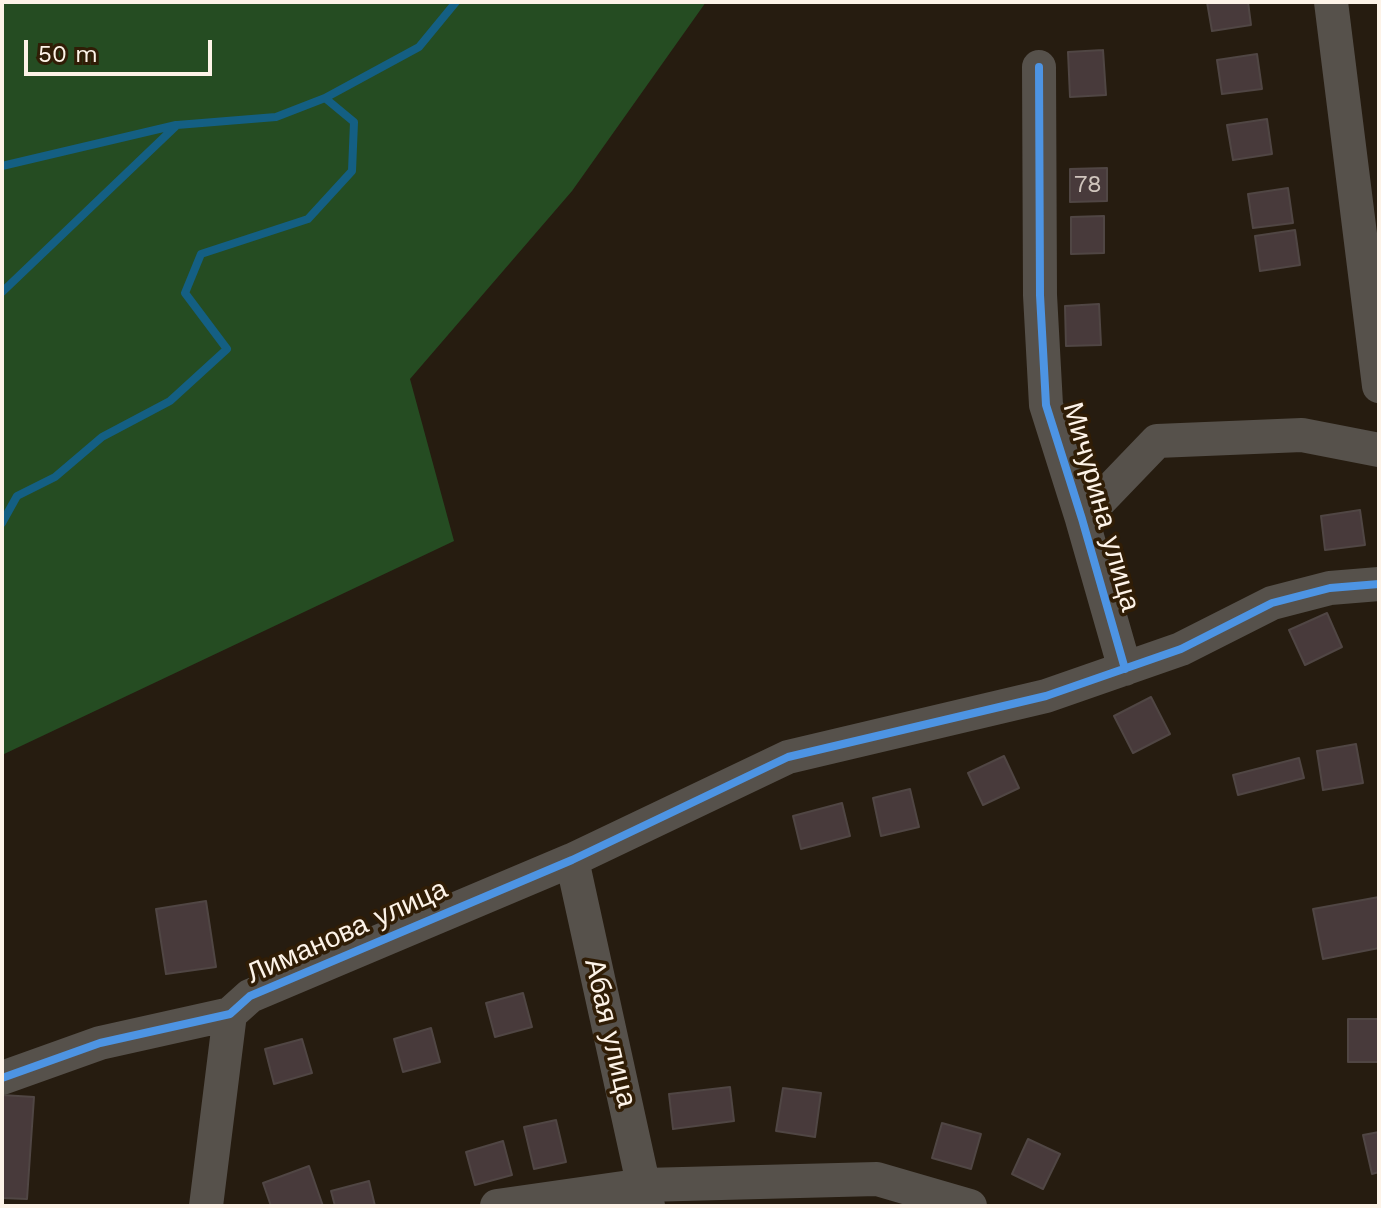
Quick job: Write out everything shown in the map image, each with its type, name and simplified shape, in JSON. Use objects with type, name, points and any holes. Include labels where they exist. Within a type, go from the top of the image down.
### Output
[{"type":"street","points":[[1331,2],[1371,248],[1379,386]]},
{"type":"street","name":"Мичурина улица","points":[[1039,67],[1040,295],[1046,405],[1125,669]]},
{"type":"street","name":"Мичурина улица","points":[[1082,519],[1157,441],[1302,435],[1379,450]]},
{"type":"street","points":[[572,860],[788,757],[1046,696],[1181,649],[1272,603],[1330,588],[1379,584]]},
{"type":"street","name":"Лиманова улица","points":[[2,1078],[100,1043],[230,1014],[250,996],[572,860]]},
{"type":"street","name":"Абая улица","points":[[572,860],[646,1196]]},
{"type":"street","name":"Лиманова улица","points":[[206,1206],[230,1014]]},
{"type":"street","points":[[497,1206],[877,1179],[970,1206]]},
{"type":"green space","points":[[2,2],[706,2],[572,191],[410,379],[454,541],[2,755]]},
{"type":"building","points":[[1207,2],[1248,2],[1251,25],[1212,31]]},
{"type":"building","points":[[1103,50],[1106,95],[1070,97],[1068,52]]},
{"type":"building","points":[[1257,54],[1262,89],[1222,94],[1217,60]]},
{"type":"building","points":[[1267,119],[1272,154],[1233,160],[1227,125]]},
{"type":"building","points":[[1107,168],[1107,201],[1070,202],[1070,169]]},
{"type":"building","points":[[1288,188],[1293,223],[1253,228],[1248,194]]},
{"type":"building","points":[[1104,216],[1104,253],[1071,254],[1071,217]]},
{"type":"building","points":[[1295,230],[1300,265],[1260,271],[1255,236]]},
{"type":"building","points":[[1099,304],[1101,345],[1066,346],[1065,306]]},
{"type":"building","points":[[1360,510],[1365,545],[1325,550],[1321,516]]},
{"type":"building","points":[[1327,613],[1342,647],[1305,665],[1289,630]]},
{"type":"building","points":[[1151,697],[1170,734],[1133,753],[1114,716]]},
{"type":"building","points":[[1356,744],[1363,783],[1323,790],[1317,751]]},
{"type":"building","points":[[1004,756],[1019,788],[983,805],[968,773]]},
{"type":"building","points":[[1299,758],[1304,778],[1238,795],[1233,775]]},
{"type":"building","points":[[910,789],[919,827],[881,836],[873,798]]},
{"type":"building","points":[[842,803],[850,836],[801,849],[793,816]]},
{"type":"building","points":[[1379,897],[1379,948],[1323,959],[1313,909]]},
{"type":"building","points":[[206,901],[216,967],[166,974],[156,909]]},
{"type":"building","points":[[523,993],[532,1027],[495,1037],[486,1003]]},
{"type":"building","points":[[1348,1019],[1379,1019],[1379,1062],[1348,1062]]},
{"type":"building","points":[[431,1028],[440,1062],[403,1072],[394,1039]]},
{"type":"building","points":[[302,1039],[312,1073],[274,1084],[265,1049]]},
{"type":"building","points":[[730,1087],[734,1121],[673,1129],[669,1094]]},
{"type":"building","points":[[783,1088],[821,1093],[815,1137],[776,1131]]},
{"type":"building","points":[[2,1095],[34,1097],[27,1199],[2,1198]]},
{"type":"building","points":[[556,1120],[566,1162],[534,1169],[524,1127]]},
{"type":"building","points":[[942,1123],[981,1134],[971,1169],[932,1158]]},
{"type":"building","points":[[1379,1132],[1379,1172],[1372,1174],[1363,1135]]},
{"type":"building","points":[[1028,1139],[1060,1154],[1043,1189],[1012,1174]]},
{"type":"building","points":[[503,1141],[512,1175],[475,1185],[466,1152]]},
{"type":"building","points":[[309,1166],[323,1206],[271,1206],[263,1183]]},
{"type":"building","points":[[369,1181],[375,1206],[335,1206],[331,1191]]},
{"type":"waterway","points":[[2,292],[177,125],[276,117],[325,98],[419,47],[456,2]]},
{"type":"waterway","points":[[2,523],[17,496],[55,477],[102,437],[170,401],[227,349],[185,293],[201,254],[308,219],[352,171],[354,122],[325,98]]},
{"type":"waterway","points":[[2,166],[176,125]]},
{"type":"cycle path","points":[[1039,67],[1040,295],[1046,405],[1125,669]]},
{"type":"cycle path","points":[[2,1078],[100,1043],[230,1014],[250,996],[572,860],[788,757],[1046,696],[1181,649],[1272,603],[1330,588],[1379,584]]}]
